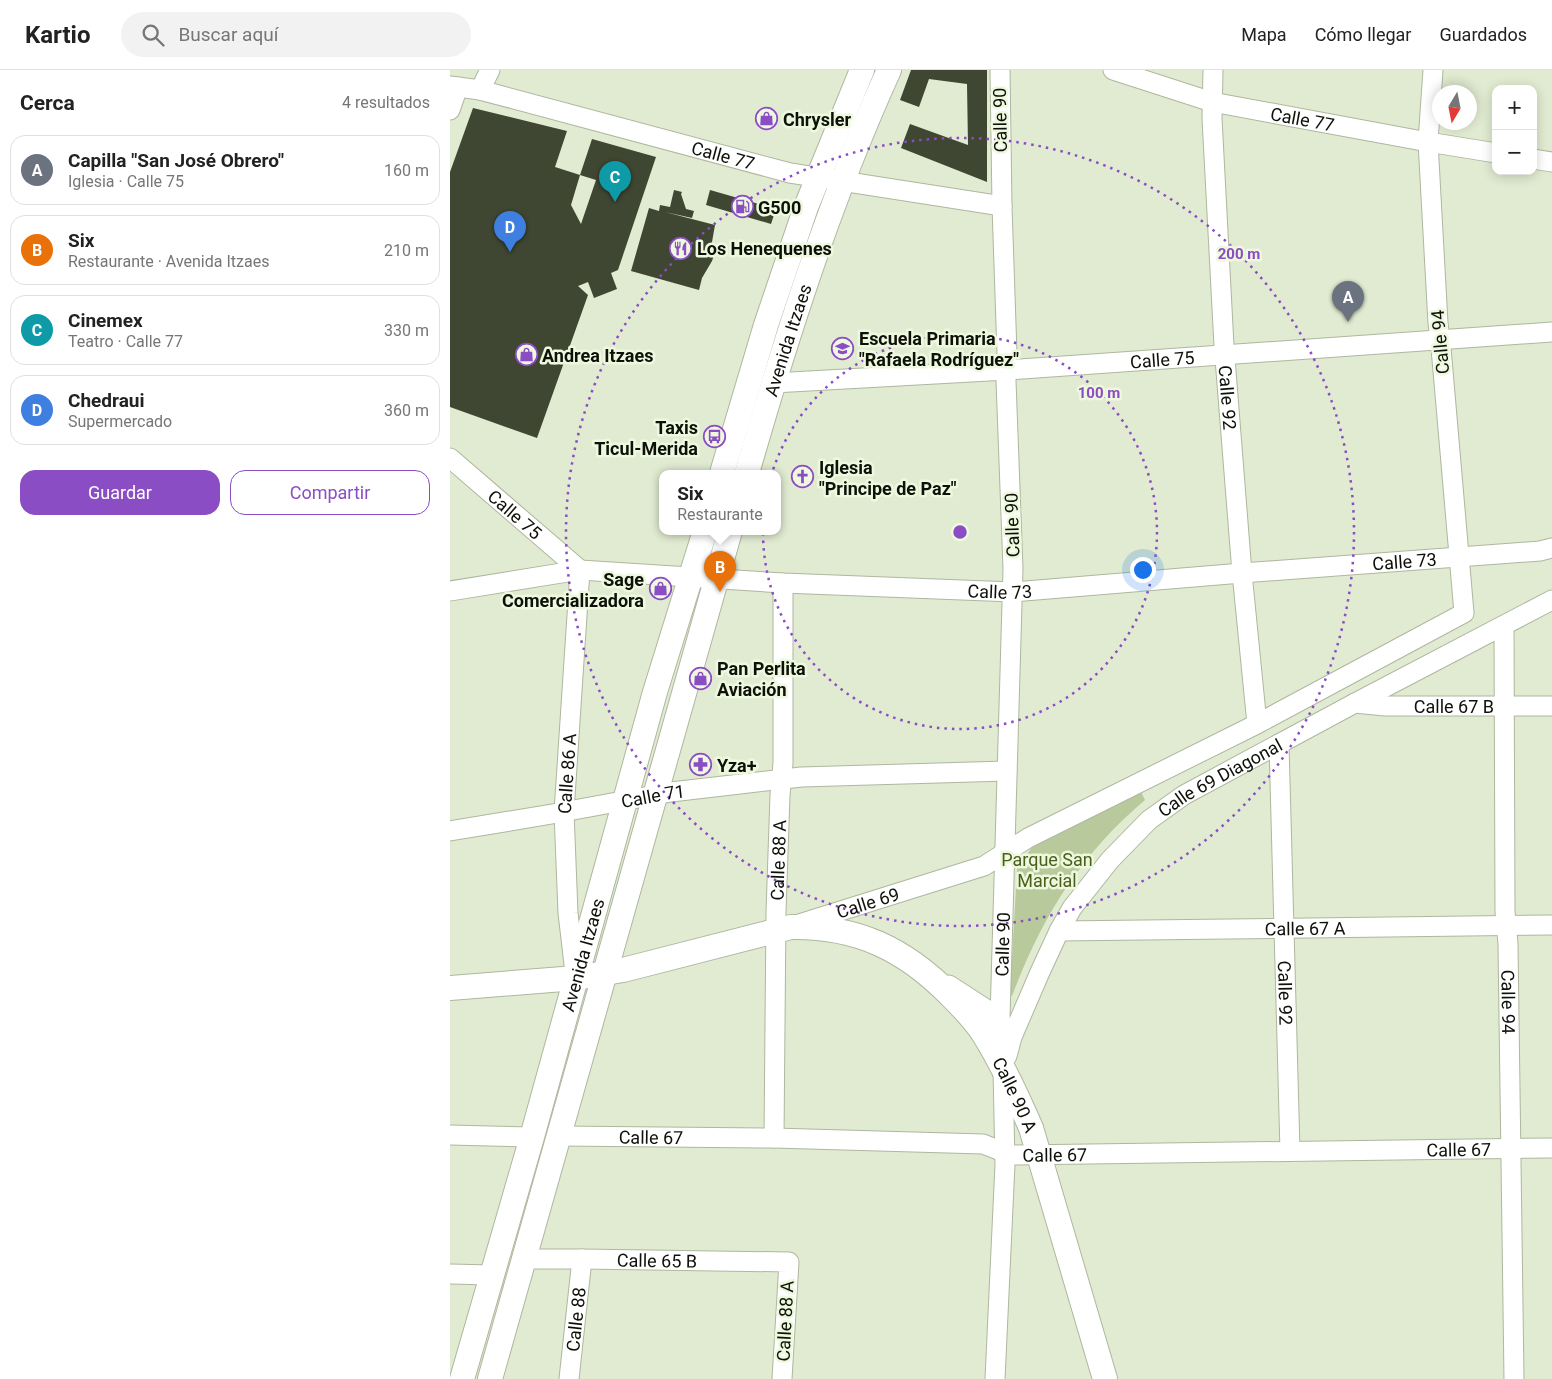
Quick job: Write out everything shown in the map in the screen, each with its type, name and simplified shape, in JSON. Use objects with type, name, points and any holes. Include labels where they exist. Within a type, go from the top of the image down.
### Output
[{"type":"main road","name":"Avenida Itzaes","points":[[723,470],[766,325],[806,208],[862,70]]},
{"type":"main road","name":"Avenida Itzaes","points":[[748,470],[789,333],[843,181],[889,70]]},
{"type":"main road","name":"Avenida Itzaes","points":[[462,1379],[532,1137],[655,692],[704,535]]},
{"type":"main road","name":"Avenida Itzaes","points":[[490,1379],[729,535]]},
{"type":"main road","name":"Calle 90 A","points":[[784,928],[821,928],[859,936],[892,949],[910,960],[942,987],[974,1020],[983,1033],[1021,1104],[1030,1128],[1105,1379]]},
{"type":"main road","name":"Calle 69","points":[[450,988],[576,978],[622,970],[784,928]]},
{"type":"street","points":[[480,90],[490,70]]},
{"type":"street","name":"Calle 90","points":[[1000,70],[1002,206],[1014,569],[1000,1018],[1003,1070]]},
{"type":"street","name":"Calle 77","points":[[1113,70],[1212,102],[1492,152]]},
{"type":"street","name":"Calle 92","points":[[1213,70],[1212,102],[1225,355],[1242,573],[1257,724]]},
{"type":"street","name":"Calle 94","points":[[1432,70],[1428,142],[1438,323],[1464,613]]},
{"type":"street","points":[[450,110],[454,87]]},
{"type":"street","name":"Calle 77","points":[[454,87],[480,90],[790,173],[1002,206]]},
{"type":"street","points":[[1537,160],[1552,162]]},
{"type":"street","name":"Calle 75","points":[[773,383],[1007,370],[1552,332]]},
{"type":"street","name":"Calle 75","points":[[450,458],[580,570]]},
{"type":"street","name":"Calle 73","points":[[450,592],[580,570],[783,582],[1012,592],[1540,551],[1552,548]]},
{"type":"street","name":"Calle 86 A","points":[[576,978],[568,914],[564,812],[580,570]]},
{"type":"street","name":"Calle 88 A","points":[[774,1138],[784,928],[780,795],[783,763],[783,582]]},
{"type":"street","name":"Calle 69 Diagonal","points":[[1003,1070],[1012,1037],[1059,931],[1072,908],[1110,860],[1149,820],[1184,795],[1552,600]]},
{"type":"street","name":"Calle 69","points":[[784,928],[984,866],[1045,830],[1257,724],[1464,613]]},
{"type":"street","name":"Calle 94","points":[[1504,626],[1505,912],[1508,944],[1514,1379]]},
{"type":"street","name":"Calle 67 B","points":[[1355,703],[1385,706],[1552,706]]},
{"type":"street","name":"Calle 92","points":[[1279,744],[1290,1151]]},
{"type":"street","name":"Calle 71","points":[[450,831],[564,812],[655,794],[801,777],[1007,771]]},
{"type":"street","name":"Calle 67 A","points":[[1059,931],[1552,925]]},
{"type":"street","points":[[910,960],[1000,1018]]},
{"type":"street","points":[[995,1379],[1007,1157],[1003,1070]]},
{"type":"street","points":[[450,1135],[532,1137]]},
{"type":"street","name":"Calle 67","points":[[559,1136],[774,1138],[983,1144],[1007,1157],[1552,1148]]},
{"type":"street","name":"Calle 65 B","points":[[525,1259],[789,1262]]},
{"type":"street","name":"Calle 88","points":[[569,1379],[582,1259]]},
{"type":"street","name":"Calle 88 A","points":[[782,1379],[789,1262]]},
{"type":"street","points":[[450,1274],[492,1275]]},
{"type":"green space","name":"Parque San Marcial","points":[[1141,792],[1145,800],[1101,843],[1065,889],[1036,940],[1012,996],[1010,995],[1017,869],[1032,847]]},
{"type":"building","points":[[911,70],[987,70],[987,182],[901,148],[910,124],[968,145],[967,84],[929,79],[919,107],[900,100]]},
{"type":"building","points":[[473,108],[567,131],[555,167],[580,175],[592,139],[656,157],[618,270],[611,273],[617,289],[594,298],[588,282],[578,286],[588,295],[537,438],[450,407],[450,172]],"holes":[[[580,175],[596,180],[581,224],[571,205]]]},
{"type":"building","points":[[674,190],[682,192],[686,209],[694,211],[692,218],[665,212],[715,225],[712,242],[714,255],[702,278],[699,290],[631,271],[649,208],[659,211],[660,205],[670,207]]},
{"type":"building","name":"G500","points":[[710,190],[776,209],[771,224],[706,205]]},
{"type":"place","name":"Chrysler","points":[[767,119]]},
{"type":"place","name":"Cinemex","points":[[615,202]]},
{"type":"place","name":"G500","points":[[742,207]]},
{"type":"place","name":"Los Henequenes","points":[[681,248]]},
{"type":"place","name":"Chedraui","points":[[510,252]]},
{"type":"place","name":"Capilla \"San José Obrero\"","points":[[1348,322]]},
{"type":"place","name":"Escuela Primaria \"Rafaela Rodríguez\"","points":[[843,348]]},
{"type":"place","name":"Andrea Itzaes","points":[[526,355]]},
{"type":"place","name":"Taxis Ticul-Merida","points":[[714,437]]},
{"type":"place","name":"Iglesia \"Principe de Paz\"","points":[[803,477]]},
{"type":"place","name":"Sage Comercializadora","points":[[660,589]]},
{"type":"place","name":"Six","points":[[720,592]]},
{"type":"place","name":"Pan Perlita Aviación","points":[[701,678]]},
{"type":"place","name":"Yza+","points":[[701,765]]}]
